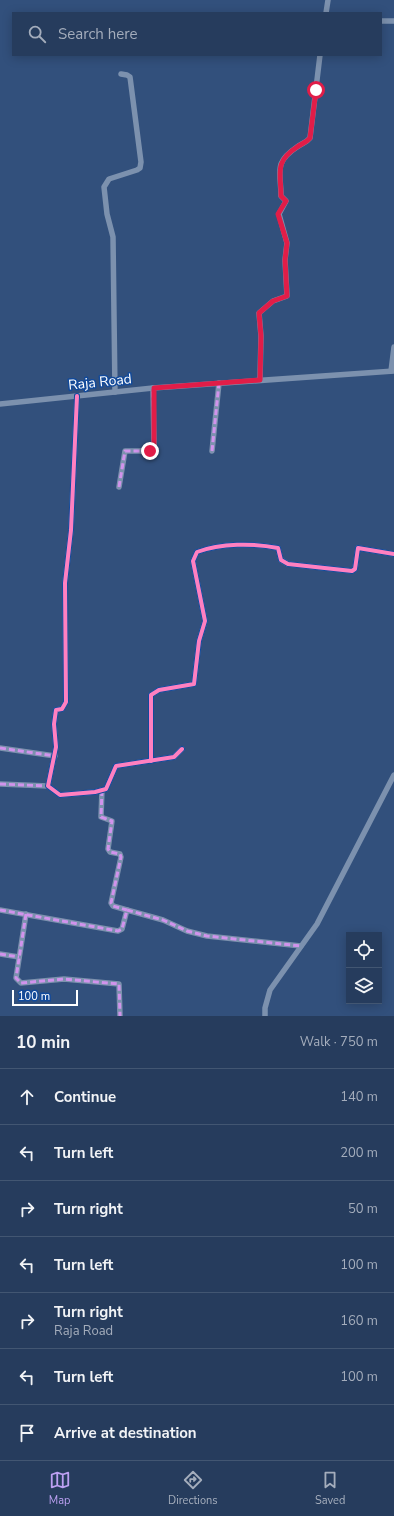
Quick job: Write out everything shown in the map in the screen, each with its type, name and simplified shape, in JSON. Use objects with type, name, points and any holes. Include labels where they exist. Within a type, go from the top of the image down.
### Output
[{"type":"street","points":[[326,12],[328,0]]},
{"type":"street","points":[[382,22],[394,21]]},
{"type":"street","points":[[260,380],[261,336],[259,313],[273,301],[287,296],[285,260],[287,243],[278,214],[286,201],[281,196],[279,169],[281,161],[298,146],[306,143],[310,138],[320,56]]},
{"type":"street","points":[[115,392],[113,237],[107,214],[104,187],[109,179],[138,170],[141,162],[130,78],[127,74],[121,74]]},
{"type":"street","points":[[392,371],[394,347]]},
{"type":"street","name":"Raja Road","points":[[0,404],[154,388],[392,371]]},
{"type":"street","points":[[212,451],[218,383]]},
{"type":"street","points":[[119,487],[125,451],[150,451],[154,447],[154,388]]},
{"type":"street","points":[[48,786],[56,748],[54,724],[56,710],[62,709],[66,702],[65,590],[72,522],[77,396]]},
{"type":"street","points":[[151,761],[151,695],[159,690],[194,684],[199,641],[205,621],[193,561],[197,552],[209,547],[247,545],[269,546],[278,548],[281,560],[288,564],[352,571],[355,569],[358,548],[394,554]]},
{"type":"street","points":[[0,748],[55,756]]},
{"type":"street","points":[[0,784],[48,786],[60,794],[102,790],[106,789],[116,766],[174,757],[182,750]]},
{"type":"street","points":[[265,1016],[265,1008],[270,990],[316,924],[394,775]]},
{"type":"street","points":[[102,790],[101,817],[112,821],[108,849],[110,852],[120,854],[121,857],[111,903],[113,906],[163,920],[187,931],[208,936],[301,946]]},
{"type":"street","points":[[0,910],[118,931],[122,929],[126,910]]},
{"type":"street","points":[[26,914],[18,957],[16,978],[22,983],[64,980],[119,984],[120,1016]]},
{"type":"street","points":[[0,954],[18,957]]},
{"type":"marked path","points":[[212,451],[219,383]]},
{"type":"marked path","points":[[119,487],[125,451],[151,451],[154,447],[153,388]]},
{"type":"marked path","points":[[0,748],[55,756]]},
{"type":"marked path","points":[[0,784],[48,786]]},
{"type":"marked path","points":[[102,790],[101,817],[112,821],[108,849],[110,852],[120,854],[121,857],[111,903],[113,906],[127,910]]},
{"type":"marked path","points":[[0,910],[118,931],[122,929],[127,910],[163,920],[187,931],[207,936],[301,946]]},
{"type":"marked path","points":[[26,914],[16,978],[21,983],[64,979],[119,984],[120,1016]]},
{"type":"marked path","points":[[0,954],[19,957]]},
{"type":"cycle path","points":[[77,396],[71,530],[65,583],[66,702],[62,709],[56,710],[54,724],[56,747],[48,786],[60,795],[95,792],[106,789],[116,766],[174,757],[182,749]]},
{"type":"cycle path","points":[[151,761],[151,695],[159,690],[194,684],[199,641],[205,621],[193,561],[197,552],[227,545],[268,546],[278,548],[281,560],[288,564],[352,571],[355,569],[358,548],[394,554]]},
{"type":"route","points":[[150,451],[154,447],[154,388],[260,380],[261,336],[259,313],[273,301],[287,296],[285,260],[287,243],[284,228],[278,214],[286,201],[281,196],[282,186],[279,169],[281,161],[298,146],[306,143],[310,138],[316,90]]}]
